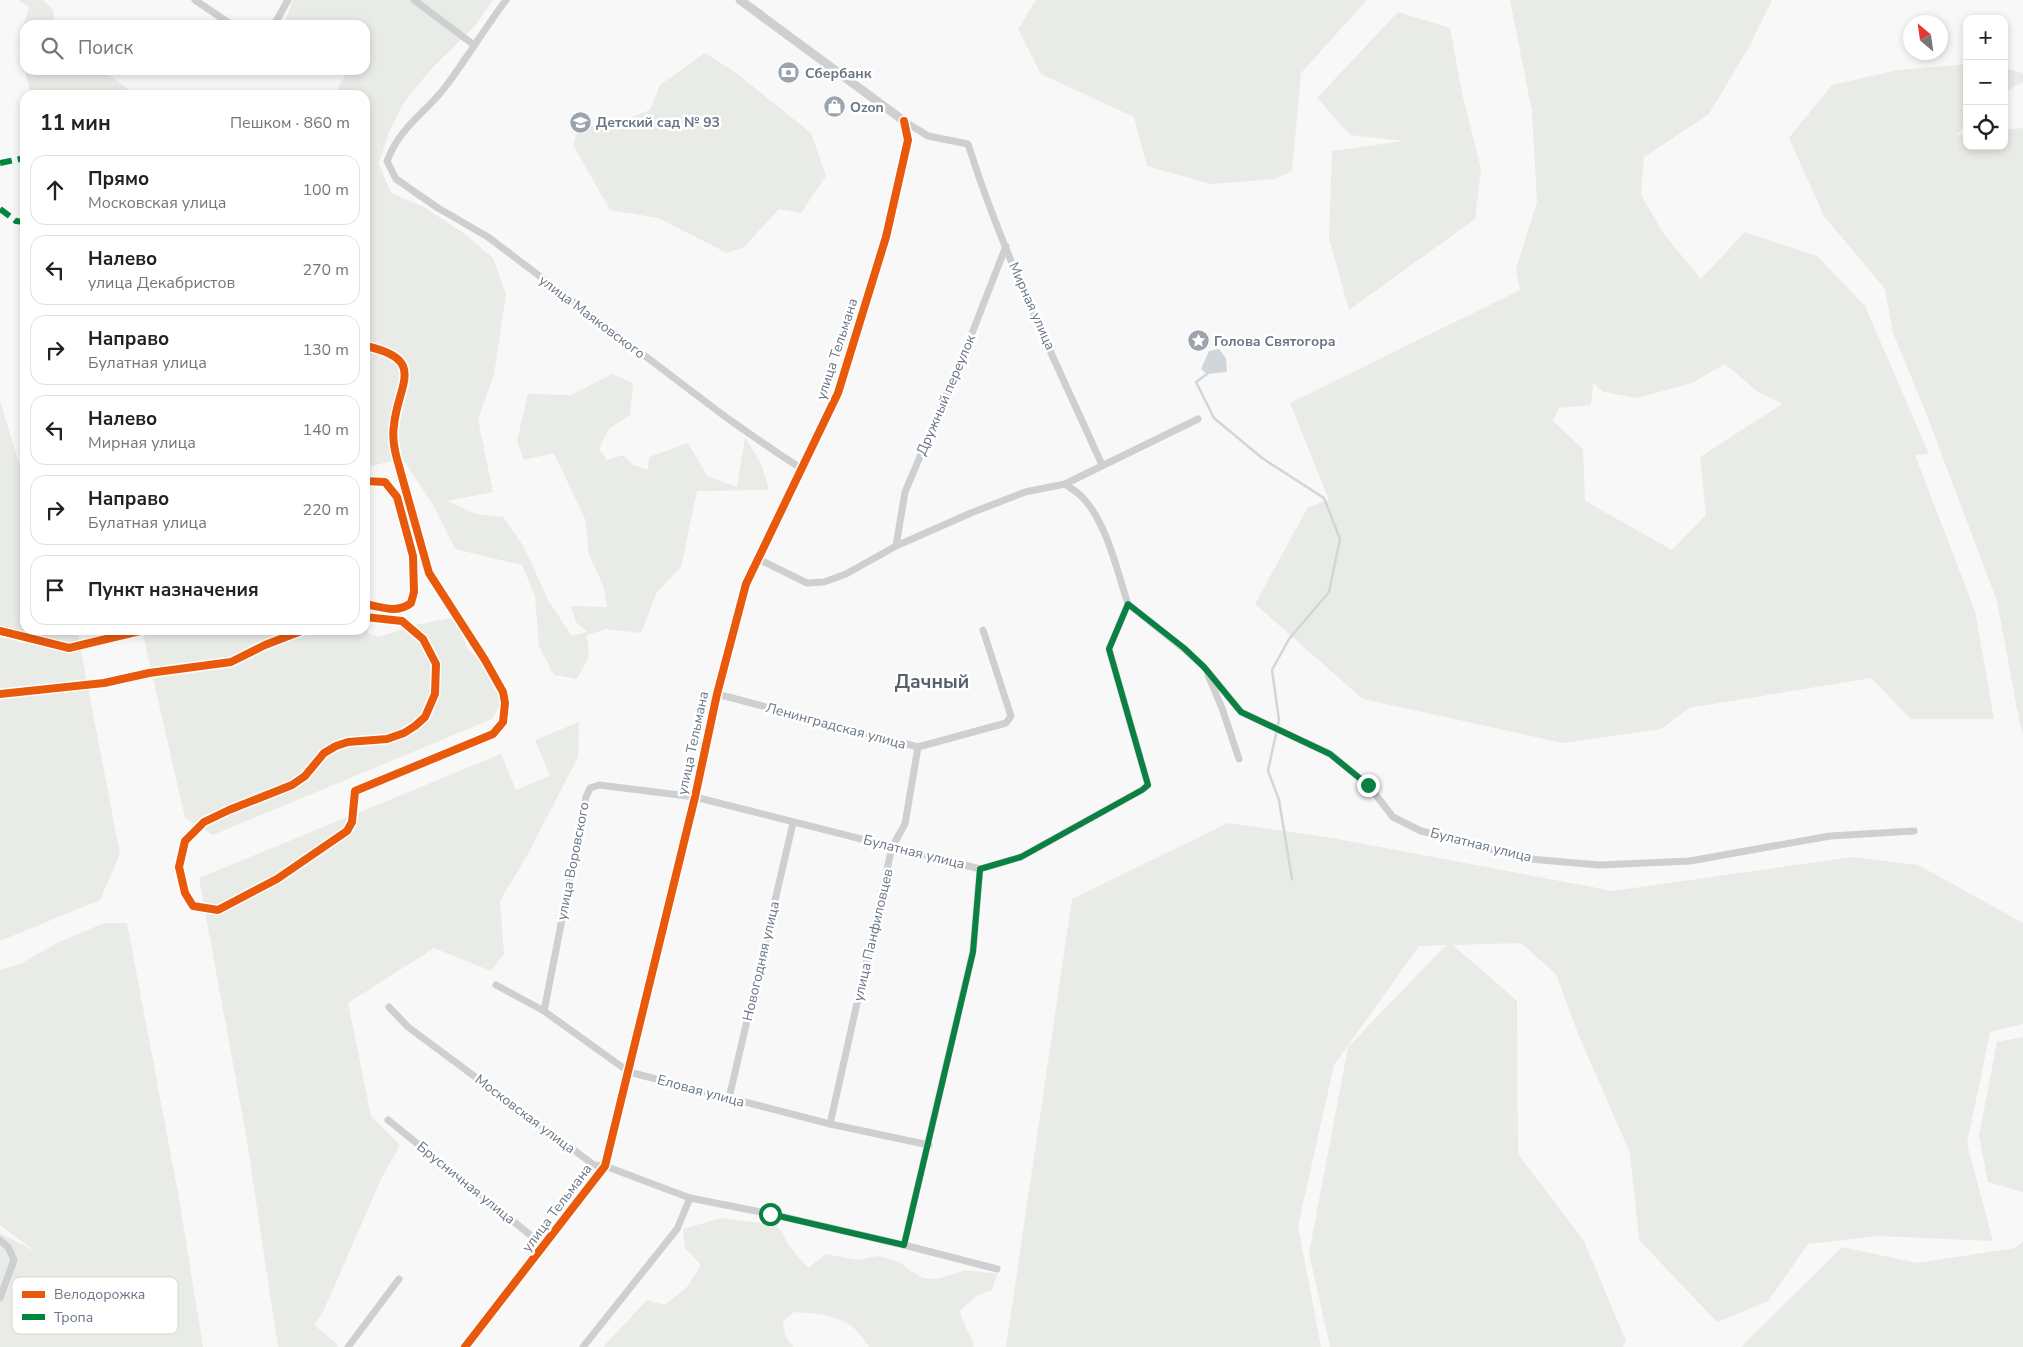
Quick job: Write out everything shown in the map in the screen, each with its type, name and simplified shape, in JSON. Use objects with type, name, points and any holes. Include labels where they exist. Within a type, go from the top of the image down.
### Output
[{"type":"street","points":[[195,0],[225,20]]},
{"type":"street","points":[[277,20],[288,0]]},
{"type":"street","points":[[414,0],[474,45],[506,0]]},
{"type":"street","points":[[740,0],[904,122]]},
{"type":"street","name":"улица Маяковского","points":[[474,45],[445,88],[409,125],[394,144],[387,161],[396,179],[438,208],[488,237],[726,418],[802,469]]},
{"type":"street","name":"Мирная улица","points":[[904,122],[928,136],[968,144],[978,176],[1006,246],[1102,465]]},
{"type":"street","name":"улица Тельмана","points":[[465,1347],[605,1166],[695,797],[717,694],[746,584],[838,393],[886,238],[908,140],[904,122]]},
{"type":"street","name":"Дружный переулок","points":[[896,546],[905,492],[969,341],[1006,246]]},
{"type":"street","points":[[758,559],[807,583],[824,582],[846,574],[896,546],[1025,492],[1065,484],[1198,419]]},
{"type":"street","points":[[1065,484],[1081,496],[1095,514],[1105,536],[1128,604]]},
{"type":"street","name":"Булатная улица","points":[[695,797],[980,869],[1021,857],[1148,785],[1109,649],[1128,604],[1184,648],[1204,667],[1241,712],[1330,754],[1368,785],[1394,817],[1421,831],[1449,837],[1519,858],[1599,865],[1690,861],[1830,836],[1914,831]]},
{"type":"street","name":"Ленинградская улица","points":[[717,694],[918,747],[1006,722],[1011,716],[983,630]]},
{"type":"street","points":[[1204,667],[1222,708],[1239,758]]},
{"type":"street","name":"улица Панфиловцев","points":[[830,1124],[892,847],[905,824],[918,747]]},
{"type":"street","name":"улица Воровского","points":[[544,1011],[586,796],[590,788],[599,785],[695,797]]},
{"type":"street","name":"Новогодняя улица","points":[[729,1098],[793,823]]},
{"type":"street","points":[[904,1245],[973,952],[980,869]]},
{"type":"street","name":"Еловая улица","points":[[496,985],[544,1011],[629,1072],[830,1124],[928,1145]]},
{"type":"street","name":"Московская улица","points":[[389,1006],[408,1027],[594,1165],[605,1166],[690,1198],[770,1214],[997,1269]]},
{"type":"street","name":"Брусничная улица","points":[[388,1120],[544,1246]]},
{"type":"street","points":[[583,1347],[677,1229],[690,1198]]},
{"type":"street","points":[[0,1240],[8,1247],[14,1260],[0,1298]]},
{"type":"street","points":[[348,1347],[400,1279]]},
{"type":"shaded area","points":[[18,0],[43,0],[53,10],[54,20],[25,20],[29,7]]},
{"type":"shaded area","points":[[293,0],[493,0],[474,27],[431,69],[405,101],[389,132],[379,164],[391,193],[422,206],[465,234],[493,258],[506,294],[494,375],[478,419],[493,492],[447,501],[476,514],[503,517],[524,547],[549,602],[572,636],[587,632],[576,622],[571,606],[607,607],[603,585],[589,555],[585,519],[554,453],[524,460],[517,441],[528,394],[571,395],[612,374],[633,383],[630,415],[609,429],[599,449],[607,460],[623,455],[633,465],[648,470],[649,457],[688,443],[707,476],[737,487],[745,437],[762,466],[769,490],[697,491],[681,567],[657,592],[641,633],[606,629],[587,635],[589,657],[577,679],[554,675],[539,646],[535,596],[522,565],[455,549],[432,503],[402,458],[370,467],[370,90],[337,90],[345,75],[370,75],[370,20],[285,20]]},
{"type":"shaded area","points":[[1036,0],[1367,0],[1301,73],[1292,171],[1274,179],[1211,184],[1147,166],[1134,117],[1041,74],[1018,29]]},
{"type":"shaded area","points":[[1510,0],[1772,0],[1750,45],[1709,114],[1644,157],[1641,195],[1663,233],[1701,279],[1745,232],[1817,256],[1865,306],[1929,454],[1915,455],[1975,611],[1994,719],[1911,719],[1871,678],[1689,708],[1661,729],[1563,743],[1363,699],[1255,604],[1308,507],[1329,500],[1290,403],[1520,290],[1516,269],[1537,202],[1532,112]],"holes":[[[1725,364],[1758,392],[1782,404],[1700,457],[1706,515],[1672,550],[1585,501],[1583,449],[1553,421],[1559,408],[1591,405],[1593,382],[1603,392],[1637,398],[1692,383]]]},
{"type":"shaded area","points":[[1398,12],[1450,28],[1462,93],[1481,169],[1475,219],[1349,310],[1329,238],[1332,151],[1404,141],[1350,135],[1317,98]]},
{"type":"shaded area","points":[[705,53],[735,72],[811,133],[826,176],[801,213],[779,209],[744,247],[727,253],[658,218],[610,210],[573,145],[578,129],[621,121],[650,110],[660,85]]},
{"type":"shaded area","points":[[1963,64],[1963,126],[1957,135],[1963,134],[1963,150],[2008,150],[2008,130],[2023,128],[2023,733],[1997,601],[1926,413],[1893,333],[1885,289],[1824,216],[1789,138],[1832,85],[1898,70]]},
{"type":"shaded area","points":[[2008,69],[2023,73],[2023,82],[2008,90]]},
{"type":"shaded area","points":[[26,75],[109,75],[129,90],[30,90]]},
{"type":"shaded area","points":[[1219,349],[1226,358],[1227,372],[1207,374],[1201,369],[1209,351]]},
{"type":"shaded area","points":[[0,401],[20,464],[20,635],[78,635],[120,854],[100,900],[0,941]]},
{"type":"shaded area","points":[[456,617],[467,648],[483,664],[503,699],[492,719],[213,835],[185,818],[143,635],[370,634],[379,637],[415,625]]},
{"type":"shaded area","points":[[579,722],[578,757],[529,852],[500,901],[504,954],[491,971],[434,948],[348,1003],[371,1116],[400,1145],[382,1177],[323,1312],[314,1325],[338,1345],[337,1347],[278,1347],[246,1135],[199,878],[501,754],[516,790],[550,776],[535,740]]},
{"type":"shaded area","points":[[1228,823],[1332,838],[1613,891],[1852,857],[1918,865],[2023,923],[2023,1024],[1990,1032],[1967,1144],[1993,1241],[1878,1236],[1808,1244],[1768,1301],[1717,1322],[1639,1240],[1630,1153],[1579,1036],[1556,974],[1521,943],[1453,945],[1517,1001],[1518,1154],[1584,1241],[1626,1341],[1623,1347],[1330,1347],[1309,1253],[1348,1047],[1446,945],[1419,946],[1334,1065],[1298,1226],[1321,1347],[1006,1347],[1072,899]]},
{"type":"shaded area","points":[[104,923],[127,923],[178,1193],[203,1347],[0,1347],[0,1233],[36,1252],[0,1225],[0,970],[20,964],[59,942]]},
{"type":"shaded area","points":[[2023,1037],[2023,1192],[1988,1182],[1979,1136],[1997,1042]]},
{"type":"shaded area","points":[[721,1218],[777,1225],[790,1247],[808,1268],[826,1254],[858,1260],[878,1256],[900,1262],[923,1278],[937,1279],[966,1270],[997,1274],[992,1290],[976,1296],[960,1311],[974,1344],[973,1347],[869,1347],[855,1329],[846,1323],[827,1316],[794,1312],[783,1321],[785,1335],[793,1347],[603,1347],[647,1300],[665,1305],[688,1286],[701,1265],[685,1248],[683,1229]]},
{"type":"shaded area","points":[[2023,1241],[2023,1347],[1741,1347],[1842,1247],[1917,1263],[2015,1248]]},
{"type":"waterway","points":[[1207,374],[1196,382],[1214,418],[1262,458],[1324,498],[1340,539],[1329,592],[1289,639],[1272,670],[1279,720],[1268,771],[1279,800],[1292,879]]},
{"type":"marked path","points":[[0,163],[20,159]]},
{"type":"marked path","points":[[0,209],[16,221],[20,221]]},
{"type":"cycle path","points":[[465,1347],[605,1166],[695,797],[717,694],[746,584],[838,393],[886,237],[908,140],[904,121]]},
{"type":"cycle path","points":[[370,347],[384,351],[397,358],[403,366],[405,375],[396,410],[394,442],[429,573],[485,660],[503,692],[505,703],[503,722],[493,734],[355,791],[352,822],[347,831],[277,879],[218,910],[193,906],[185,893],[179,867],[185,841],[204,822],[292,785],[305,776],[324,753],[336,746],[348,742],[387,739],[404,733],[425,717],[435,694],[436,664],[423,639],[402,621],[370,618]]},
{"type":"cycle path","points":[[370,481],[385,482],[397,497],[413,556],[414,592],[411,603],[400,608],[389,609],[370,605]]},
{"type":"cycle path","points":[[0,631],[69,648],[123,635]]},
{"type":"cycle path","points":[[0,694],[104,683],[149,673],[231,662],[265,645],[291,635]]},
{"type":"place","name":"Сбербанк","points":[[789,73]]},
{"type":"place","name":"Ozon","points":[[834,107]]},
{"type":"place","name":"Детский сад № 93","points":[[580,122]]},
{"type":"place","name":"Голова Святогора","points":[[1198,341]]},
{"type":"district","name":"Дачный","points":[[932,682]]},
{"type":"route","points":[[770,1214],[904,1245],[973,952],[980,869],[1021,857],[1148,785],[1109,649],[1128,604],[1184,648],[1204,667],[1241,712],[1330,754],[1368,785]]}]
